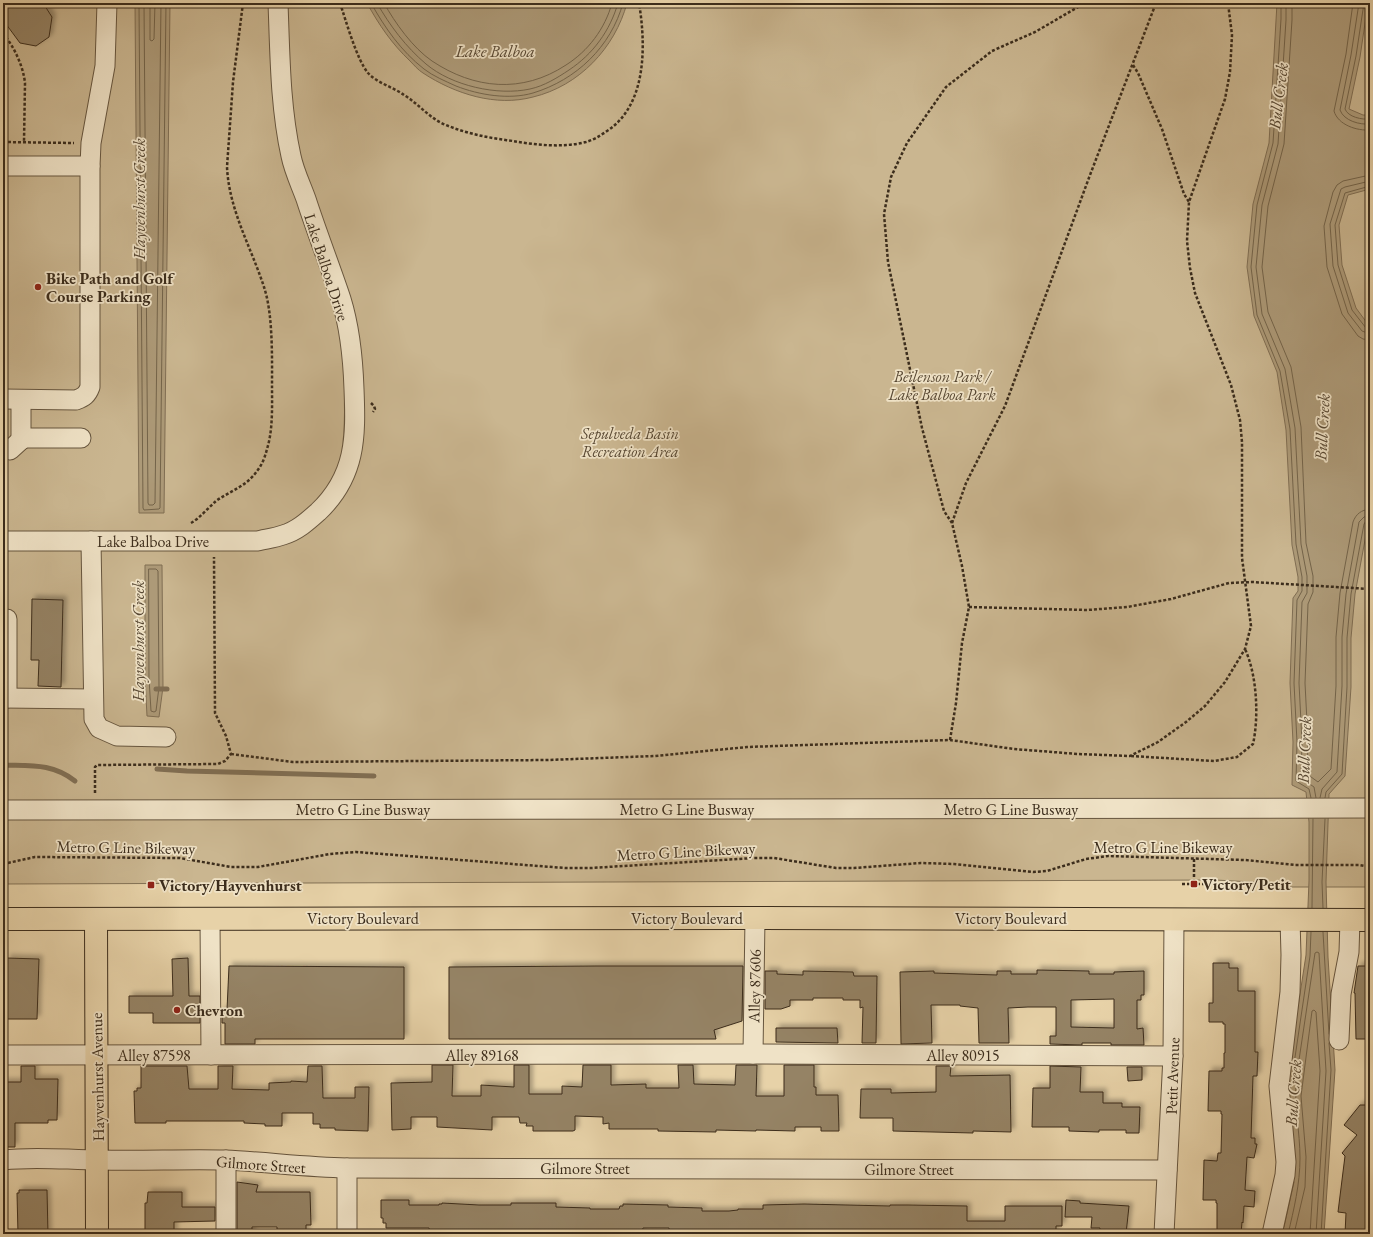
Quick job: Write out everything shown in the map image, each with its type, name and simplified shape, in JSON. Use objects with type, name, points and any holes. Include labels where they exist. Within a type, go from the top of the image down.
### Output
[{"type":"main road","name":"Victory Boulevard","points":[[3,919],[1174,918],[1354,920]]},
{"type":"main road","name":"Hayvenhurst Avenue","points":[[96,920],[98,1160],[97,1234]]},
{"type":"street","points":[[81,438],[25,438],[16,445],[12,399],[76,400],[87,394],[90,387],[91,143],[105,66],[107,3]]},
{"type":"street","name":"Lake Balboa Drive","points":[[3,541],[257,541],[284,535],[306,523],[328,502],[341,483],[348,467],[353,444],[355,424],[353,370],[341,301],[291,158],[284,124],[278,3]]},
{"type":"street","points":[[3,166],[90,166]]},
{"type":"street","points":[[91,541],[94,719],[99,728],[117,736],[166,737]]},
{"type":"street","points":[[3,619],[7,619],[5,698],[93,699]]},
{"type":"street","name":"Metro G Line Busway","points":[[3,810],[1366,809]]},
{"type":"street","name":"Alley 87606","points":[[753,1054],[755,918]]},
{"type":"street","name":"Petit Avenue","points":[[1164,1234],[1173,1056],[1174,918]]},
{"type":"street","points":[[210,919],[211,1055]]},
{"type":"street","points":[[1272,1234],[1293,1170],[1279,1086],[1290,992],[1294,919]]},
{"type":"street","points":[[1339,1040],[1341,994],[1354,920]]},
{"type":"street","name":"Alley 89168","points":[[211,1055],[753,1054]]},
{"type":"street","name":"Alley 80915","points":[[753,1054],[1173,1056]]},
{"type":"street","name":"Alley 87598","points":[[3,1055],[211,1055]]},
{"type":"street","name":"Gilmore Street","points":[[3,1160],[19,1158],[98,1160],[226,1160],[347,1168],[1167,1170]]},
{"type":"street","points":[[226,1160],[226,1234]]},
{"type":"street","points":[[347,1168],[347,1234]]},
{"type":"path","points":[[186,525],[193,522],[226,494],[244,485],[256,472],[263,460],[268,449],[270,436],[272,369],[268,300],[235,214],[227,176],[233,82],[243,3]]},
{"type":"path","points":[[340,3],[360,59],[365,69],[372,77],[404,94],[438,121],[446,125],[486,137],[524,143],[551,145],[586,142],[599,137],[612,128],[625,115],[635,95],[640,76],[642,37],[639,3]]},
{"type":"path","points":[[950,740],[956,703],[962,643],[969,607],[962,566],[952,523],[944,511],[922,428],[888,262],[884,214],[891,177],[907,143],[946,87],[992,51],[1035,32],[1084,3]]},
{"type":"path","points":[[952,523],[966,483],[1005,406],[1090,175],[1156,3]]},
{"type":"path","points":[[1130,756],[1158,742],[1205,706],[1225,682],[1244,649],[1251,626],[1242,558],[1242,442],[1240,420],[1230,385],[1196,293],[1190,268],[1187,241],[1189,202],[1225,99],[1230,72],[1232,35],[1228,3]]},
{"type":"path","points":[[3,33],[18,59],[24,74],[24,142]]},
{"type":"path","points":[[1133,65],[1138,73],[1162,129],[1184,194],[1189,202]]},
{"type":"path","points":[[3,142],[91,143]]},
{"type":"path","points":[[368,416],[375,409],[369,401]]},
{"type":"path","points":[[215,541],[215,713],[226,736],[231,754]]},
{"type":"path","points":[[969,607],[1087,610],[1127,607],[1171,599],[1229,584],[1245,582],[1369,589]]},
{"type":"path","points":[[231,754],[293,762],[548,760],[655,756],[747,746],[950,740],[1014,749],[1214,761],[1237,757],[1253,744],[1257,728],[1254,690],[1250,660],[1244,649]]},
{"type":"path","points":[[95,797],[95,767],[97,765],[218,764],[225,761],[231,754]]},
{"type":"path","name":"Metro G Line Bikeway","points":[[3,864],[35,857],[180,858],[231,867],[258,867],[330,854],[356,852],[565,868],[591,868],[774,858],[836,868],[921,863],[954,864],[1033,872],[1047,871],[1086,859],[1108,856],[1245,860],[1295,865],[1370,867]]},
{"type":"path","points":[[1194,859],[1194,884]]},
{"type":"path","points":[[1182,884],[1206,884]]},
{"type":"green space","name":"Sepulveda Basin Recreation Area","points":[[3,3],[1370,3],[1370,887],[1291,887],[1272,883],[1215,880],[3,884]]},
{"type":"water","name":"Hayvenhurst Creek","points":[[135,3],[170,3],[164,513],[139,513]]},
{"type":"water","name":"Lake Balboa","points":[[367,3],[627,3],[614,35],[593,63],[580,74],[550,92],[519,100],[505,100],[476,97],[448,87],[421,72],[403,55],[381,27]]},
{"type":"water","name":"Bull Creek","points":[[1277,3],[1368,3],[1360,57],[1349,109],[1363,115],[1370,115],[1370,189],[1348,195],[1339,225],[1342,265],[1356,308],[1370,327],[1370,513],[1355,594],[1351,638],[1351,687],[1345,776],[1329,794],[1326,882],[1328,957],[1335,1070],[1324,1234],[1279,1234],[1287,1079],[1306,955],[1309,881],[1309,822],[1306,792],[1292,785],[1293,742],[1290,683],[1293,598],[1298,591],[1298,577],[1292,545],[1286,430],[1277,372],[1254,316],[1247,267],[1253,204],[1269,143]]},
{"type":"water","points":[[145,565],[162,565],[163,687],[159,717],[147,716],[145,678]]},
{"type":"building","points":[[3,3],[43,3],[52,17],[49,37],[36,46],[20,43],[3,20]]},
{"type":"building","points":[[32,599],[63,600],[61,687],[38,686],[39,660],[31,660]]},
{"type":"building","points":[[7,958],[39,959],[37,1019],[6,1019]]},
{"type":"building","points":[[188,958],[189,996],[200,996],[200,1023],[153,1023],[153,1013],[129,1013],[129,996],[173,996],[172,959]]},
{"type":"building","points":[[1213,963],[1229,963],[1229,968],[1238,968],[1238,991],[1255,991],[1255,1052],[1258,1052],[1257,1076],[1253,1076],[1251,1138],[1255,1138],[1255,1144],[1257,1144],[1254,1158],[1247,1157],[1245,1190],[1255,1191],[1254,1207],[1244,1206],[1241,1234],[1217,1234],[1216,1200],[1203,1200],[1204,1160],[1217,1161],[1218,1153],[1221,1153],[1222,1114],[1221,1111],[1208,1111],[1209,1071],[1222,1071],[1222,1068],[1224,1068],[1225,1053],[1225,1024],[1223,1024],[1223,1022],[1209,1022],[1209,1003],[1213,1003]]},
{"type":"building","points":[[229,966],[404,967],[404,1039],[255,1039],[255,1044],[225,1044],[225,1023],[222,1023],[222,1010],[227,1010]]},
{"type":"building","points":[[743,966],[742,1021],[714,1030],[716,1039],[449,1039],[449,967]]},
{"type":"building","points":[[1358,966],[1370,966],[1370,1039],[1356,1039],[1354,993]]},
{"type":"building","points":[[1037,970],[1089,971],[1089,974],[1114,974],[1114,972],[1144,971],[1144,995],[1141,995],[1141,1000],[1137,1000],[1137,1029],[1143,1028],[1144,1045],[1111,1045],[1111,1043],[1082,1043],[1082,1045],[1050,1044],[1050,1036],[1056,1036],[1056,1007],[1008,1008],[1009,1043],[979,1043],[978,1008],[960,1005],[931,1005],[932,1043],[901,1044],[900,972],[934,971],[934,973],[997,975],[997,971],[1011,971],[1011,974],[1037,974]],"holes":[[[1114,999],[1114,1028],[1071,1027],[1071,1000]]]},
{"type":"building","points":[[765,971],[777,971],[777,974],[803,975],[803,971],[853,972],[854,976],[877,976],[876,1043],[862,1043],[863,1007],[860,1008],[860,1000],[843,1000],[843,998],[813,998],[813,1000],[790,1000],[790,1006],[781,1009],[765,1009]]},
{"type":"building","points":[[776,1028],[837,1028],[838,1043],[776,1042]]},
{"type":"building","points":[[432,1065],[453,1065],[452,1096],[481,1096],[481,1085],[514,1087],[514,1065],[529,1065],[529,1094],[562,1094],[562,1086],[582,1087],[583,1065],[611,1065],[611,1085],[646,1084],[646,1088],[679,1088],[678,1065],[693,1065],[694,1084],[735,1085],[736,1065],[757,1065],[756,1096],[784,1096],[784,1065],[814,1065],[814,1087],[816,1087],[816,1095],[838,1095],[839,1131],[821,1131],[821,1127],[795,1127],[795,1131],[716,1130],[716,1132],[658,1131],[658,1129],[609,1129],[609,1123],[603,1124],[603,1117],[575,1116],[575,1130],[573,1131],[533,1131],[533,1126],[526,1126],[527,1123],[520,1123],[519,1117],[492,1117],[492,1130],[437,1127],[437,1117],[411,1117],[411,1129],[392,1130],[391,1083],[432,1082]]},
{"type":"building","points":[[21,1066],[35,1066],[35,1079],[58,1079],[57,1120],[48,1120],[48,1123],[15,1123],[15,1147],[3,1147],[3,1082],[21,1082]]},
{"type":"building","points":[[141,1066],[187,1066],[189,1089],[218,1089],[218,1066],[233,1066],[232,1089],[269,1090],[269,1083],[291,1081],[307,1082],[308,1066],[322,1066],[323,1098],[355,1098],[355,1087],[369,1087],[368,1131],[320,1128],[320,1124],[313,1124],[313,1113],[282,1113],[282,1126],[265,1126],[265,1124],[244,1123],[244,1121],[166,1121],[166,1123],[135,1123],[134,1091],[137,1091],[137,1088],[141,1088]]},
{"type":"building","points":[[936,1066],[951,1066],[950,1076],[1010,1075],[1011,1132],[973,1131],[973,1133],[893,1131],[893,1118],[860,1118],[861,1089],[891,1089],[891,1093],[936,1092]]},
{"type":"building","points":[[1050,1066],[1081,1067],[1080,1092],[1103,1092],[1103,1103],[1122,1103],[1122,1107],[1140,1107],[1139,1133],[1126,1133],[1126,1130],[1099,1130],[1099,1132],[1069,1131],[1069,1127],[1032,1127],[1033,1088],[1050,1088]]},
{"type":"building","points":[[1127,1067],[1142,1067],[1142,1080],[1128,1081]]},
{"type":"building","points":[[1360,1105],[1370,1105],[1370,1234],[1345,1234],[1346,1213],[1338,1212],[1345,1156],[1342,1153],[1357,1135],[1344,1125]]},
{"type":"building","points":[[237,1182],[258,1185],[256,1192],[310,1192],[311,1225],[306,1225],[306,1234],[277,1234],[277,1227],[252,1227],[252,1234],[237,1234]]},
{"type":"building","points":[[19,1190],[47,1190],[48,1234],[18,1234],[17,1193],[19,1193]]},
{"type":"building","points":[[148,1192],[182,1192],[182,1207],[215,1207],[215,1221],[174,1222],[174,1234],[145,1234],[145,1203],[147,1203]]},
{"type":"building","points":[[381,1200],[409,1200],[409,1205],[439,1205],[442,1203],[511,1205],[511,1203],[556,1203],[556,1207],[590,1209],[619,1209],[620,1206],[623,1206],[623,1204],[668,1205],[668,1207],[702,1208],[702,1211],[763,1209],[763,1205],[804,1204],[967,1206],[967,1221],[1005,1221],[1005,1206],[1062,1206],[1062,1226],[1056,1226],[1056,1234],[669,1234],[669,1228],[643,1228],[642,1233],[539,1234],[502,1233],[502,1230],[457,1230],[457,1233],[430,1234],[429,1228],[386,1228],[386,1223],[383,1223],[383,1218],[381,1218]]},
{"type":"building","points":[[1066,1200],[1080,1201],[1080,1203],[1129,1206],[1126,1234],[1099,1234],[1100,1228],[1091,1228],[1092,1217],[1065,1217]]},
{"type":"waterway","name":"Hayvenhurst Creek","points":[[156,689],[167,689]]},
{"type":"waterway","points":[[3,765],[49,768],[58,771],[75,781]]},
{"type":"waterway","points":[[157,769],[374,776]]},
{"type":"place","name":"Bike Path and Golf Course Parking","points":[[38,287]]},
{"type":"place","name":"Victory/Petit","points":[[1194,884]]},
{"type":"place","name":"Victory/Hayvenhurst","points":[[151,885]]},
{"type":"place","name":"Chevron","points":[[177,1010]]},
{"type":"park label","name":"Beilenson Park / Lake Balboa Park","points":[[942,385]]}]
